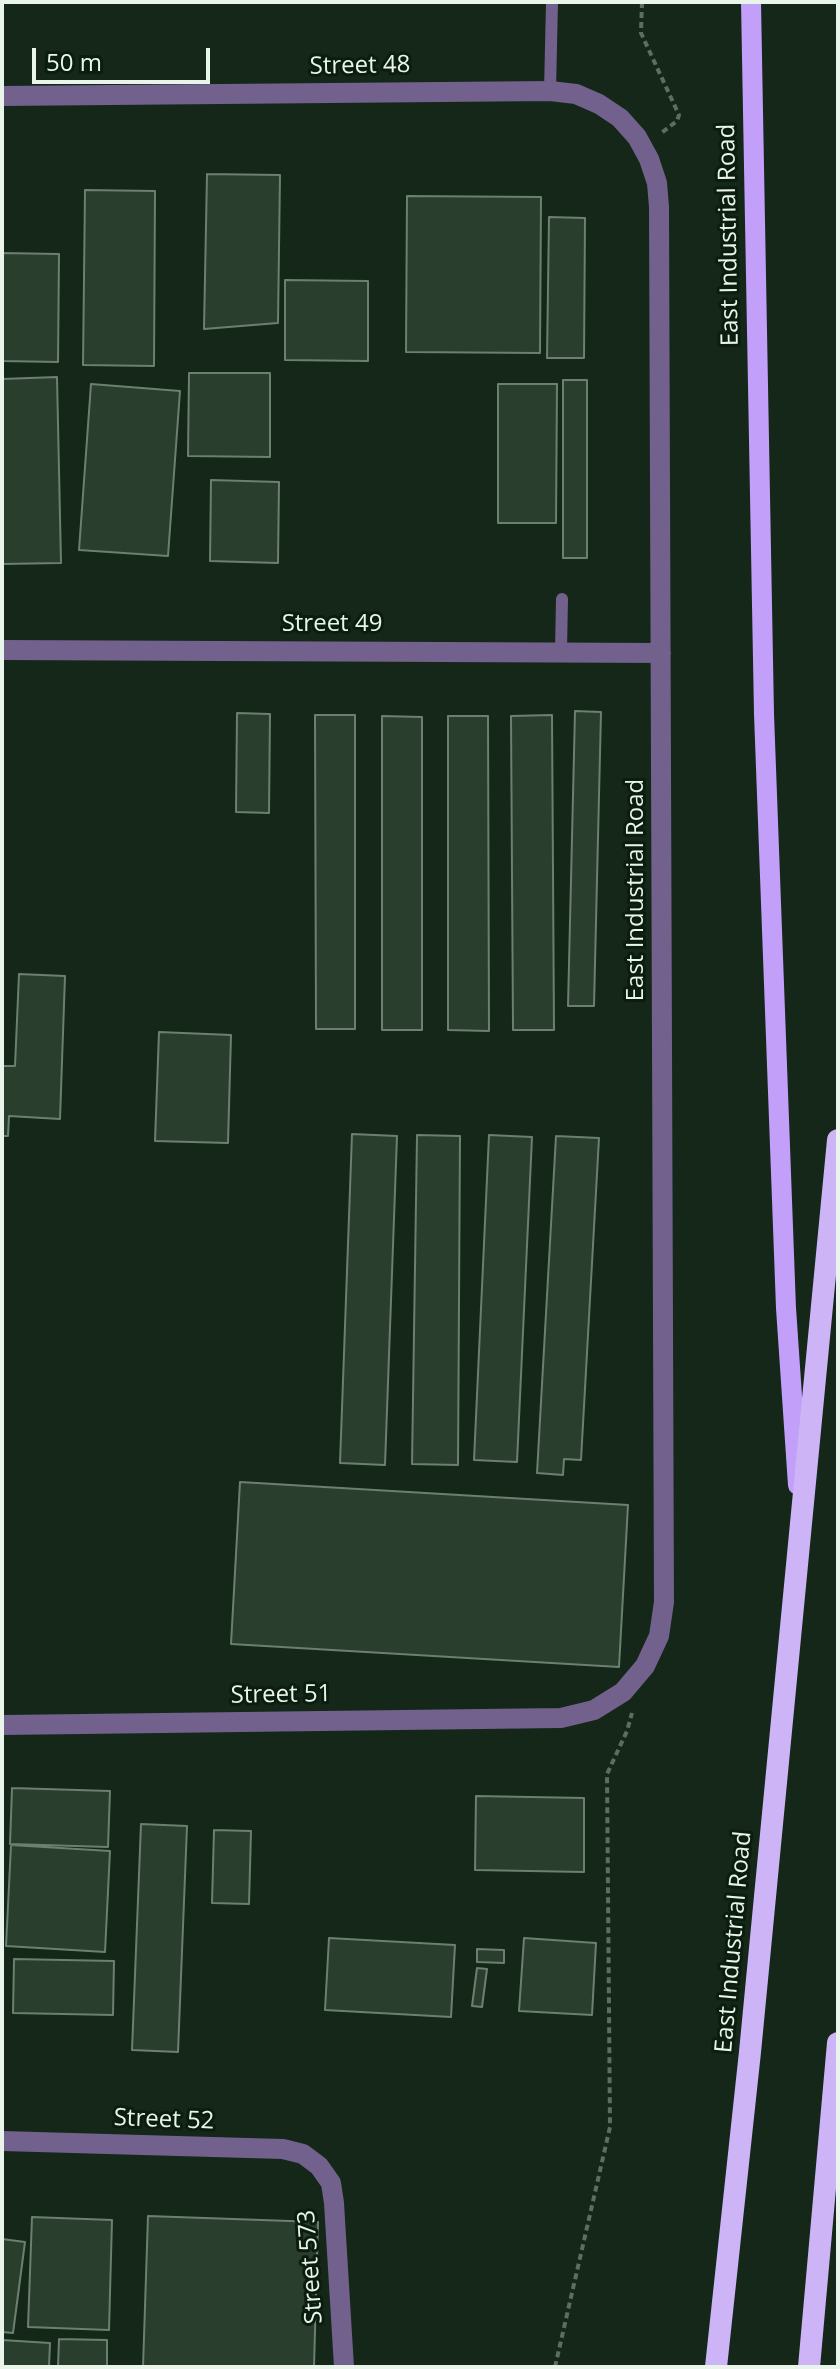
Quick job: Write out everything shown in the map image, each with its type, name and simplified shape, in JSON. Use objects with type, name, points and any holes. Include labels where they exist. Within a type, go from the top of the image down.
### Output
[{"type":"highway","name":"East Industrial Road","points":[[716,2367],[838,1140]]},
{"type":"highway","points":[[809,2367],[838,2043]]},
{"type":"main road","name":"East Industrial Road","points":[[751,2],[764,714],[786,1308],[800,1522]]},
{"type":"street","name":"East Industrial Road","points":[[527,90],[576,94],[620,118],[643,148],[657,183],[659,207],[664,1602],[659,1636],[645,1666],[623,1692],[594,1710],[561,1718]]},
{"type":"street","name":"Street 48","points":[[2,96],[527,90]]},
{"type":"street","name":"Street 49","points":[[2,650],[661,653]]},
{"type":"street","name":"Street 51","points":[[2,1725],[561,1718]]},
{"type":"street","name":"Street 52","points":[[2,2141],[283,2149],[303,2154],[319,2166]]},
{"type":"street","name":"Street 573","points":[[319,2166],[331,2183],[334,2203],[344,2367]]},
{"type":"lane","points":[[550,91],[552,2]]},
{"type":"lane","points":[[561,651],[562,599]]},
{"type":"path","points":[[642,2],[641,33],[679,115],[677,121],[643,148]]},
{"type":"path","points":[[555,2367],[610,2127],[607,1774],[627,1731],[634,1705]]},
{"type":"building","points":[[207,174],[280,175],[278,323],[204,329]]},
{"type":"building","points":[[85,190],[155,191],[154,366],[83,365]]},
{"type":"building","points":[[407,196],[541,197],[540,353],[406,352]]},
{"type":"building","points":[[549,217],[585,218],[584,358],[547,358]]},
{"type":"building","points":[[2,253],[59,254],[58,362],[2,361]]},
{"type":"building","points":[[285,280],[368,281],[368,361],[285,360]]},
{"type":"building","points":[[189,373],[270,373],[270,457],[188,456]]},
{"type":"building","points":[[57,377],[61,563],[2,564],[2,379]]},
{"type":"building","points":[[563,380],[587,380],[587,558],[563,558]]},
{"type":"building","points":[[91,384],[180,391],[168,556],[79,550]]},
{"type":"building","points":[[498,384],[557,384],[556,523],[498,523]]},
{"type":"building","points":[[211,480],[279,482],[278,563],[210,561]]},
{"type":"building","points":[[575,711],[601,712],[594,1006],[568,1006]]},
{"type":"building","points":[[237,713],[270,714],[269,813],[236,812]]},
{"type":"building","points":[[315,715],[355,715],[355,1029],[316,1029]]},
{"type":"building","points":[[552,715],[554,1030],[513,1030],[511,716]]},
{"type":"building","points":[[382,716],[422,717],[422,1030],[382,1030]]},
{"type":"building","points":[[448,716],[488,716],[489,1031],[448,1030]]},
{"type":"building","points":[[19,974],[65,976],[60,1119],[9,1116],[8,1136],[2,1136],[2,1066],[15,1066]]},
{"type":"building","points":[[159,1032],[231,1035],[228,1143],[155,1141]]},
{"type":"building","points":[[352,1134],[397,1136],[385,1465],[340,1463]]},
{"type":"building","points":[[417,1135],[460,1136],[458,1465],[412,1464]]},
{"type":"building","points":[[489,1135],[532,1137],[517,1462],[474,1460]]},
{"type":"building","points":[[556,1136],[599,1138],[581,1460],[564,1459],[563,1475],[537,1473]]},
{"type":"building","points":[[240,1482],[628,1505],[619,1667],[231,1644]]},
{"type":"building","points":[[12,1788],[110,1791],[108,1847],[10,1844]]},
{"type":"building","points":[[476,1796],[584,1798],[584,1872],[475,1870]]},
{"type":"building","points":[[141,1824],[187,1826],[178,2052],[132,2050]]},
{"type":"building","points":[[214,1830],[251,1831],[249,1904],[212,1903]]},
{"type":"building","points":[[11,1845],[110,1851],[105,1952],[6,1946]]},
{"type":"building","points":[[329,1938],[455,1945],[451,2017],[325,2010]]},
{"type":"building","points":[[524,1938],[596,1943],[592,2015],[519,2011]]},
{"type":"building","points":[[477,1949],[504,1950],[504,1963],[477,1962]]},
{"type":"building","points":[[14,1959],[114,1961],[113,2015],[13,2013]]},
{"type":"building","points":[[477,1968],[487,1969],[482,2007],[472,2006]]},
{"type":"building","points":[[148,2216],[318,2222],[314,2367],[143,2367]]},
{"type":"building","points":[[32,2217],[112,2220],[109,2330],[28,2327]]},
{"type":"building","points":[[2,2239],[25,2242],[13,2333],[2,2332]]},
{"type":"building","points":[[59,2339],[107,2340],[107,2367],[58,2367]]},
{"type":"building","points":[[2,2340],[50,2343],[49,2367],[2,2367]]}]
